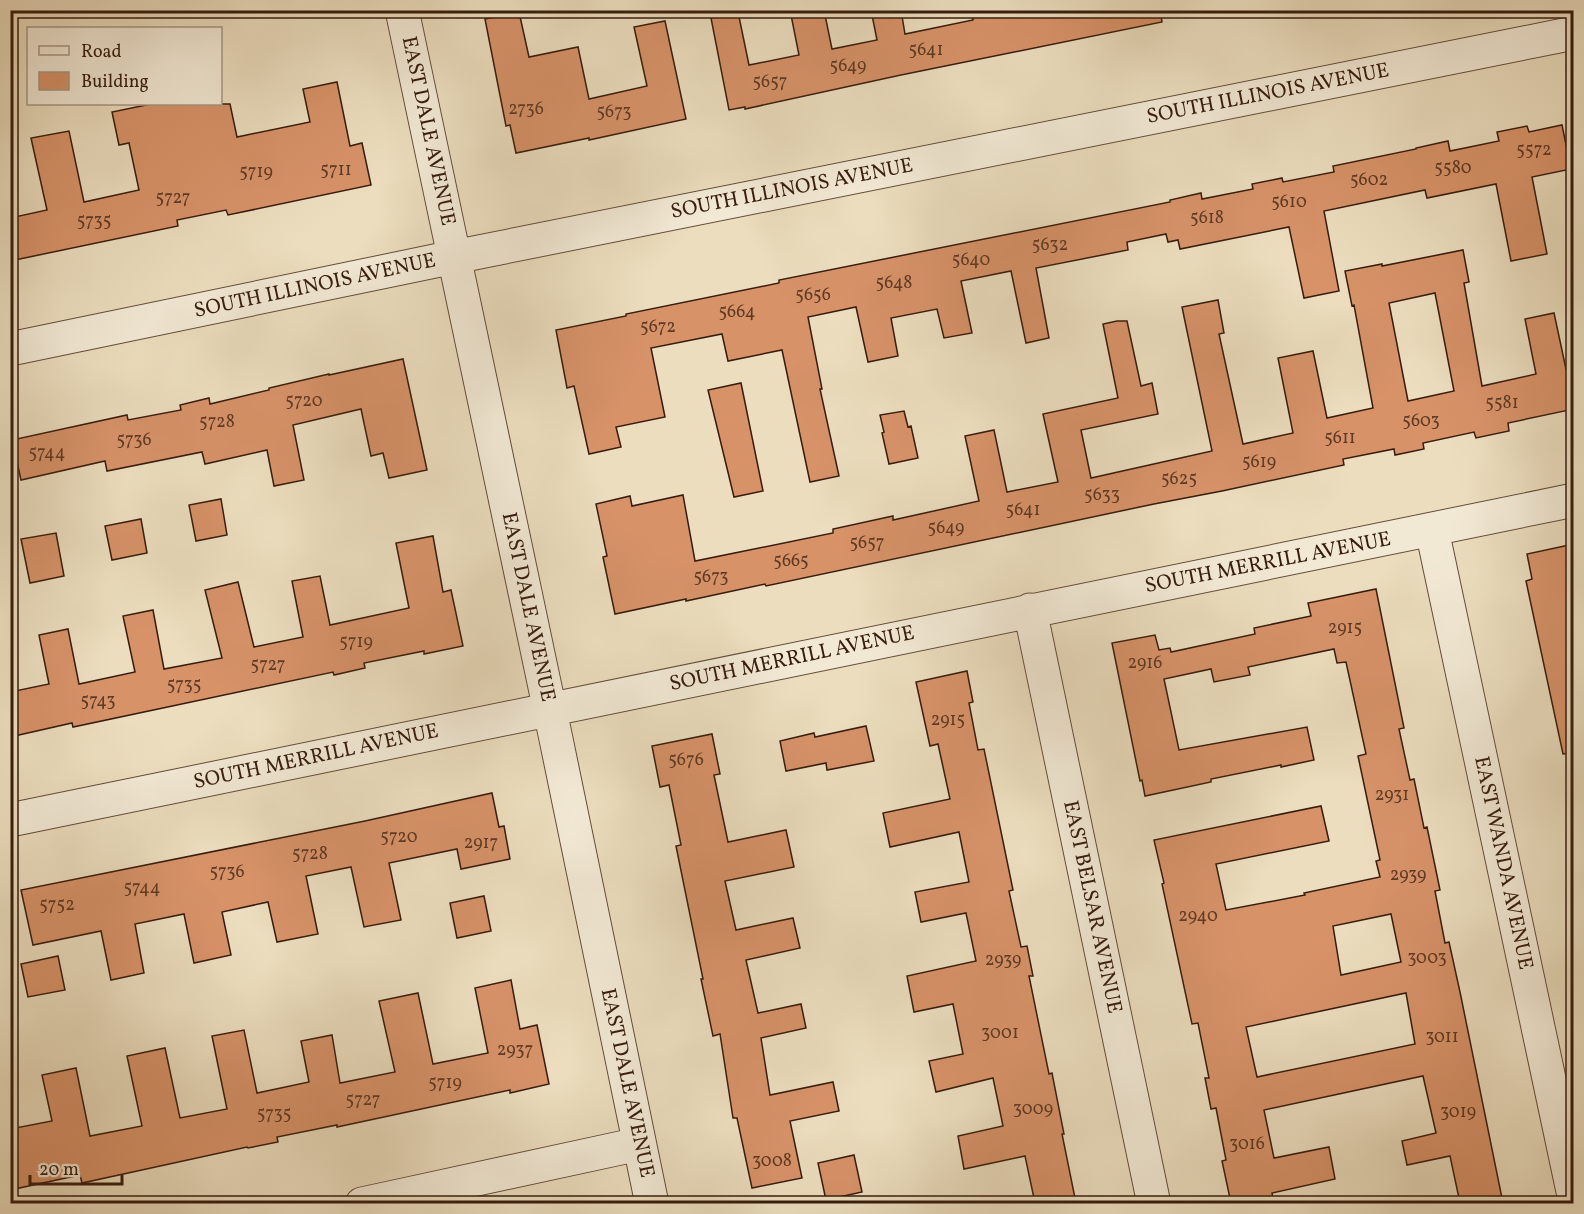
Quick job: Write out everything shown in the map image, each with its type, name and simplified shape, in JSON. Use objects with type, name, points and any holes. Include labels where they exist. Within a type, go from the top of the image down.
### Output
[{"type":"street","name":"EAST DALE AVENUE","points":[[402,10],[652,1203]]},
{"type":"street","name":"SOUTH ILLINOIS AVENUE","points":[[10,349],[454,256],[1574,33]]},
{"type":"street","name":"SOUTH MERRILL AVENUE","points":[[10,820],[1574,500]]},
{"type":"street","name":"EAST WANDA AVENUE","points":[[1432,530],[1574,1196]]},
{"type":"street","name":"EAST BELSAR AVENUE","points":[[1029,610],[1154,1203]]},
{"type":"street","points":[[362,1203],[639,1143]]},
{"type":"building","points":[[790,10],[824,10],[832,49],[877,40],[871,10],[901,10],[905,34],[973,20],[972,14],[989,10],[1160,10],[1162,22],[745,109],[745,107],[729,110],[711,18],[738,12],[749,65],[799,55]]},
{"type":"building","points":[[519,12],[529,57],[578,47],[589,99],[647,86],[634,27],[665,21],[686,119],[516,153],[510,125],[506,126],[485,19]]},
{"type":"building","points":[[337,82],[350,146],[362,143],[371,185],[228,215],[226,210],[177,220],[178,226],[10,261],[10,218],[47,210],[31,138],[69,131],[84,202],[139,190],[129,143],[119,145],[112,112],[146,105],[230,104],[237,137],[310,122],[303,89]]},
{"type":"building","points":[[1562,125],[1571,169],[1532,177],[1547,254],[1511,261],[1496,184],[1427,198],[1425,190],[1324,211],[1339,291],[1304,298],[1289,227],[1180,249],[1178,240],[1168,242],[1166,234],[1127,242],[1128,250],[1036,268],[1049,338],[1026,343],[1011,271],[961,281],[972,333],[944,338],[937,309],[891,318],[898,356],[868,362],[856,307],[808,317],[822,389],[820,389],[839,476],[810,482],[782,350],[728,361],[722,334],[651,348],[665,417],[616,427],[621,447],[589,454],[574,386],[567,388],[556,330],[779,283],[779,280],[1170,202],[1170,200],[1201,193],[1202,199],[1253,189],[1252,184],[1282,178],[1283,182],[1334,172],[1333,166],[1448,141],[1450,151],[1499,141],[1497,132],[1527,126],[1529,132]]},
{"type":"building","points":[[1463,250],[1469,282],[1464,283],[1482,386],[1536,374],[1525,319],[1554,313],[1566,369],[1574,367],[1574,409],[1508,423],[1509,431],[1476,438],[1474,432],[1423,443],[1424,449],[1395,455],[1394,449],[1343,459],[1344,465],[1222,491],[766,586],[765,584],[615,614],[603,557],[607,556],[596,504],[630,496],[632,506],[683,495],[695,561],[833,533],[833,529],[893,516],[893,520],[979,501],[965,436],[994,430],[1007,492],[1058,482],[1043,414],[1118,398],[1103,324],[1127,321],[1141,386],[1152,383],[1158,414],[1081,430],[1091,478],[1212,451],[1182,307],[1218,300],[1224,333],[1219,334],[1243,444],[1293,433],[1278,358],[1313,351],[1327,418],[1373,408],[1354,305],[1352,306],[1345,271],[1382,264],[1382,266]],"holes":[[[1435,293],[1454,391],[1408,401],[1389,303]]]},
{"type":"building","points":[[403,359],[427,470],[389,478],[383,453],[371,456],[361,409],[293,425],[304,480],[274,486],[267,450],[205,464],[202,452],[107,471],[105,461],[21,480],[12,440],[127,415],[128,420],[181,410],[180,405],[209,398],[210,404],[329,374]]},
{"type":"building","points":[[741,383],[763,491],[734,497],[708,390]]},
{"type":"building","points":[[904,411],[908,427],[911,426],[918,458],[889,464],[880,415]]},
{"type":"building","points":[[221,499],[227,535],[196,541],[189,505]]},
{"type":"building","points":[[141,519],[147,553],[112,560],[105,526]]},
{"type":"building","points":[[56,533],[64,576],[30,583],[21,539]]},
{"type":"building","points":[[433,536],[443,592],[451,590],[463,646],[364,663],[365,668],[334,675],[333,672],[73,727],[72,723],[10,737],[10,692],[49,684],[39,635],[68,629],[79,684],[135,672],[123,616],[153,610],[164,669],[222,658],[205,590],[238,582],[254,647],[303,637],[292,581],[320,576],[330,625],[409,608],[396,543]]},
{"type":"building","points":[[1574,544],[1574,753],[1563,754],[1526,581],[1532,579],[1527,554]]},
{"type":"building","points":[[1376,589],[1404,728],[1399,729],[1410,780],[1414,779],[1424,828],[1427,827],[1440,890],[1435,891],[1445,943],[1449,942],[1503,1203],[1460,1203],[1450,1156],[1407,1165],[1402,1141],[1436,1133],[1423,1076],[1264,1110],[1274,1158],[1329,1147],[1335,1179],[1272,1193],[1274,1203],[1231,1203],[1222,1161],[1226,1160],[1216,1108],[1211,1109],[1205,1078],[1209,1078],[1198,1023],[1192,1024],[1154,840],[1321,806],[1329,841],[1216,864],[1226,910],[1305,895],[1304,893],[1380,877],[1376,861],[1380,860],[1358,756],[1366,754],[1346,662],[1337,663],[1334,649],[1248,667],[1250,675],[1214,682],[1211,669],[1164,679],[1179,750],[1307,727],[1314,760],[1211,779],[1211,782],[1145,796],[1112,643],[1155,635],[1159,650],[1170,648],[1171,652],[1255,634],[1254,628],[1311,616],[1308,603]],"holes":[[[1391,914],[1401,962],[1341,975],[1333,926]],[[1406,993],[1415,1044],[1257,1077],[1246,1027]]]},
{"type":"building","points":[[967,671],[973,702],[969,703],[978,750],[984,749],[1013,890],[1009,891],[1021,947],[1027,946],[1033,976],[1029,976],[1049,1074],[1052,1073],[1076,1203],[1035,1203],[1025,1156],[964,1169],[958,1136],[1003,1126],[993,1078],[936,1092],[929,1061],[963,1054],[953,1004],[914,1012],[907,976],[976,961],[966,913],[921,922],[915,892],[969,882],[959,832],[890,847],[883,813],[950,799],[938,744],[930,746],[916,682]]},
{"type":"building","points":[[866,726],[874,761],[827,770],[826,763],[786,771],[780,741],[814,733],[815,737]]},
{"type":"building","points":[[712,734],[720,774],[714,775],[728,842],[786,830],[794,867],[725,881],[736,930],[793,918],[800,948],[746,960],[758,1013],[801,1004],[806,1028],[761,1038],[770,1095],[833,1082],[839,1111],[790,1121],[802,1178],[752,1188],[737,1118],[733,1118],[720,1034],[713,1036],[701,979],[703,979],[676,846],[681,845],[669,785],[660,787],[652,746]]},
{"type":"building","points":[[492,793],[499,827],[504,826],[510,859],[461,869],[457,849],[389,863],[401,920],[364,927],[351,867],[306,876],[318,934],[277,942],[268,902],[222,912],[231,955],[194,963],[184,914],[135,924],[144,973],[111,980],[101,931],[33,945],[21,890],[365,821]]},
{"type":"building","points":[[484,896],[491,931],[457,938],[450,903]]},
{"type":"building","points":[[58,956],[65,990],[28,997],[21,964]]},
{"type":"building","points":[[511,980],[520,1029],[537,1025],[549,1084],[277,1137],[278,1142],[82,1183],[80,1175],[10,1190],[10,1129],[52,1121],[42,1075],[76,1068],[90,1136],[142,1126],[127,1056],[165,1048],[180,1118],[227,1109],[212,1036],[244,1030],[257,1093],[309,1082],[301,1041],[332,1035],[340,1083],[395,1072],[379,1001],[418,993],[433,1064],[488,1053],[475,988]]},
{"type":"building","points":[[854,1155],[862,1192],[826,1200],[818,1163]]}]
